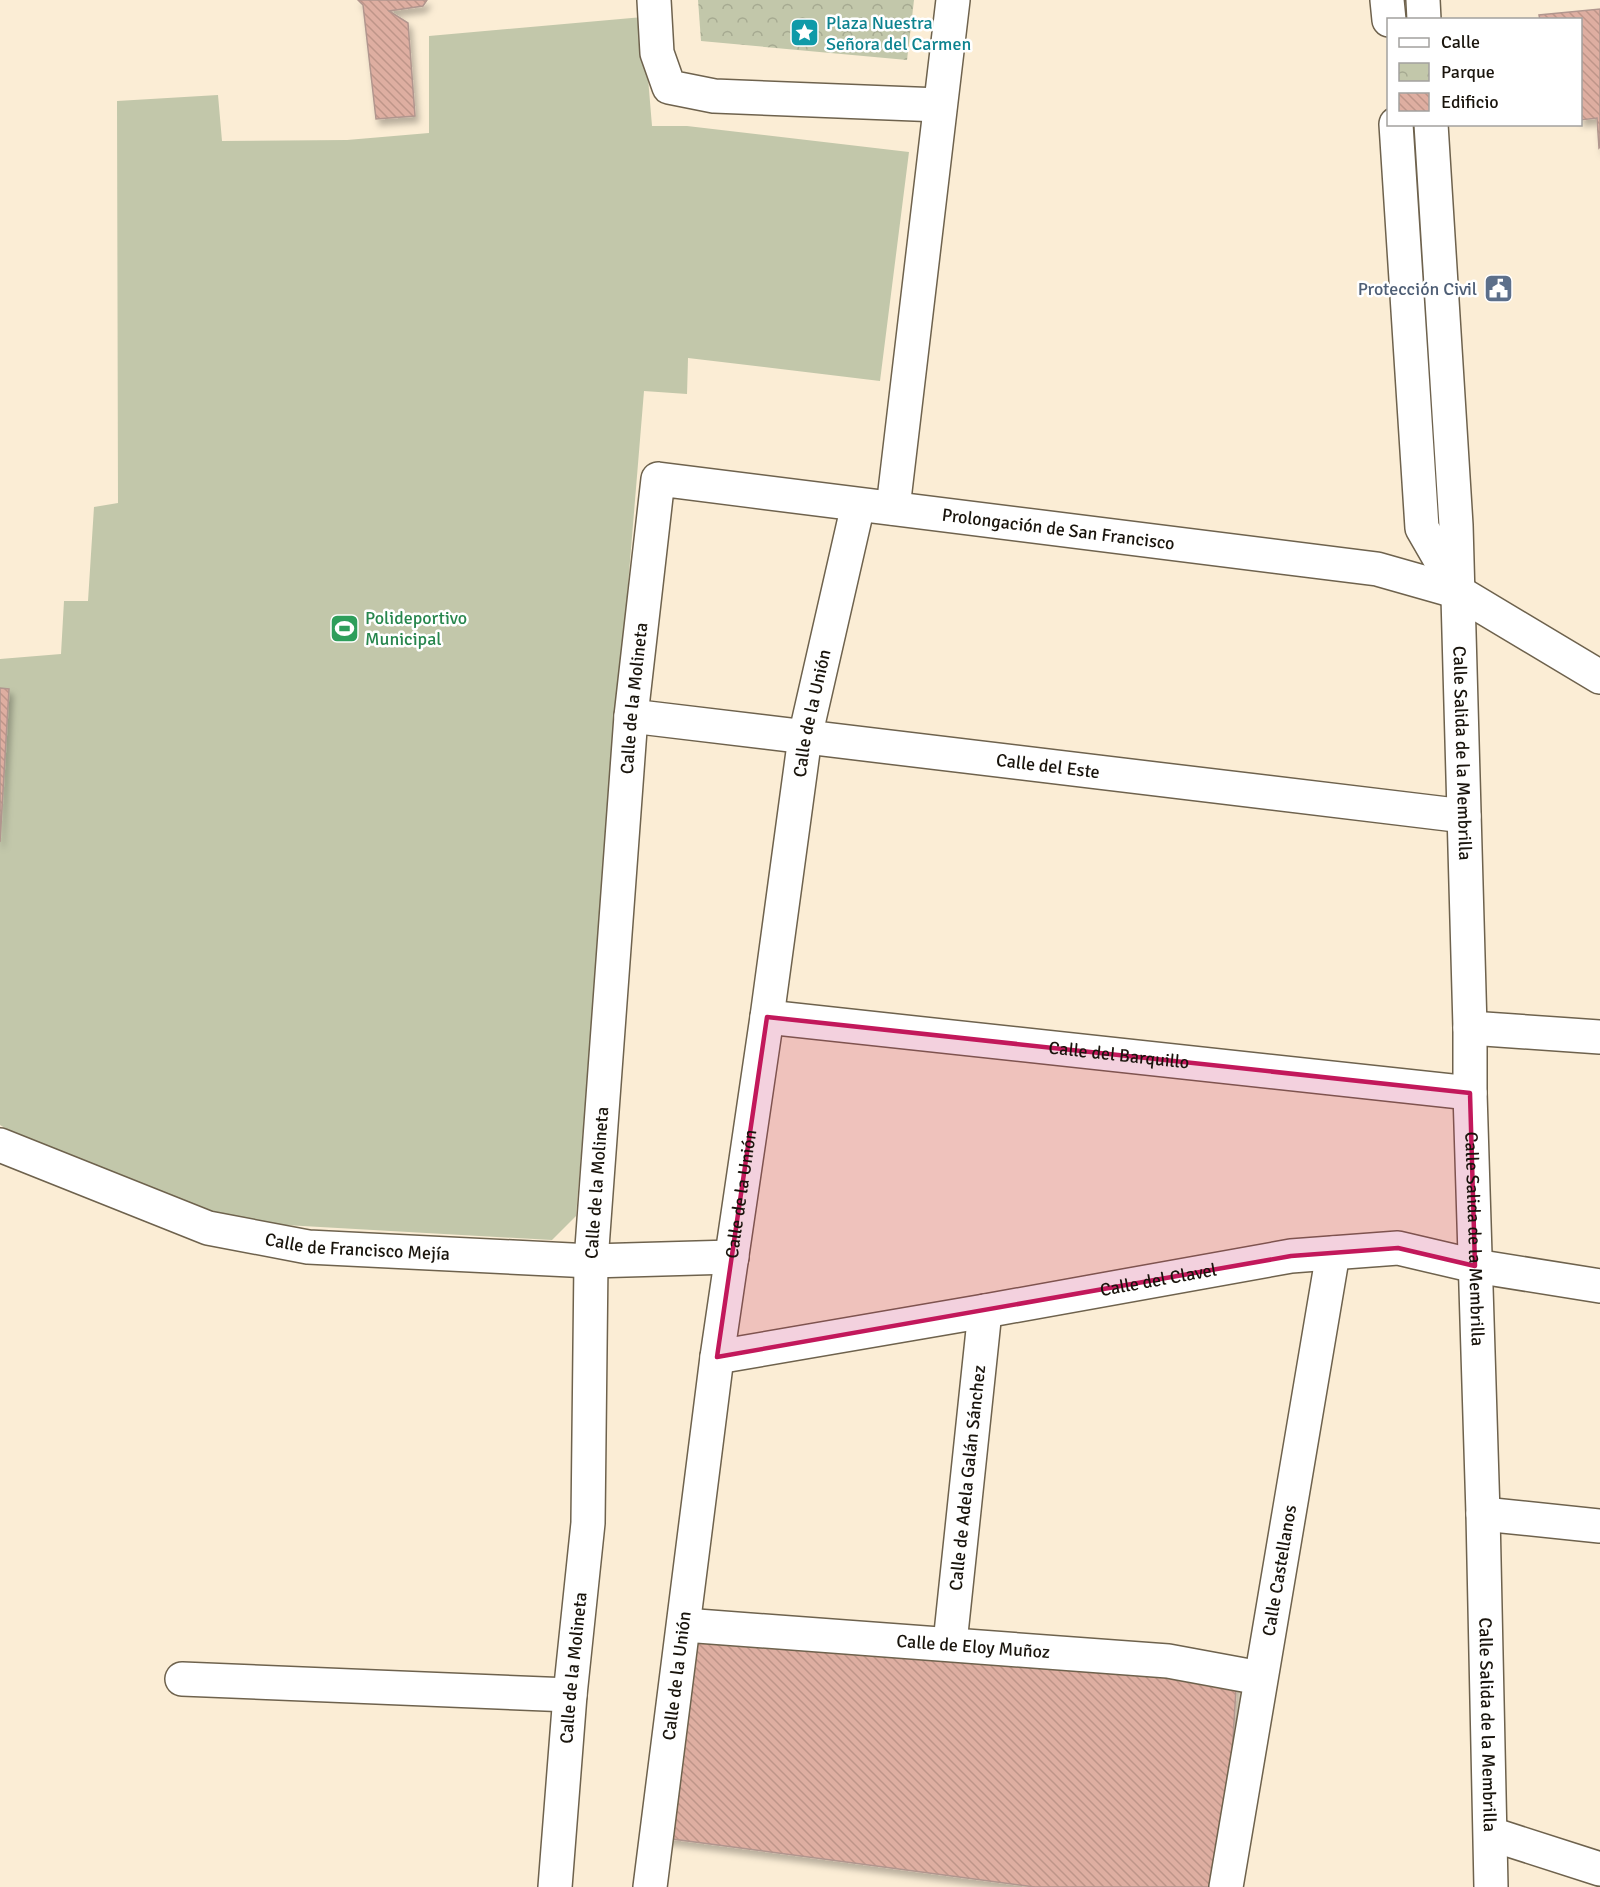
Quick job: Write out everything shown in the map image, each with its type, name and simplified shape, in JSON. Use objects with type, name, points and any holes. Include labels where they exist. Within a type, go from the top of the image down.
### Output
[{"type":"street","points":[[654,0],[657,52],[669,87],[714,96],[940,105]]},
{"type":"street","points":[[893,508],[953,0]]},
{"type":"street","points":[[1387,0],[1389,18]]},
{"type":"street","points":[[1423,0],[1424,18]]},
{"type":"street","name":"Calle Salida de la Membrilla","points":[[1396,126],[1422,528],[1458,592]]},
{"type":"street","name":"Calle Salida de la Membrilla","points":[[1431,126],[1456,525],[1491,1887]]},
{"type":"street","name":"Prolongación de San Francisco","points":[[658,479],[858,506],[893,508],[1377,569],[1458,592]]},
{"type":"street","name":"Calle de la Molineta","points":[[555,1887],[570,1695],[588,1523],[591,1261],[631,716],[658,479]]},
{"type":"street","name":"Calle de la Unión","points":[[650,1887],[717,1357],[805,737],[858,506]]},
{"type":"street","points":[[1458,592],[1600,677]]},
{"type":"street","name":"Calle del Este","points":[[631,716],[1464,816]]},
{"type":"street","name":"Calle del Barquillo","points":[[767,1017],[1470,1093]]},
{"type":"street","points":[[1470,1028],[1600,1037]]},
{"type":"street","name":"Calle de Francisco Mejía","points":[[0,1145],[208,1227],[308,1247],[591,1261],[732,1257]]},
{"type":"street","name":"Calle del Clavel","points":[[717,1357],[1291,1256],[1398,1248],[1475,1266],[1600,1286]]},
{"type":"street","name":"Calle Castellanos","points":[[1226,1887],[1333,1253]]},
{"type":"street","name":"Calle de Adela Galán Sánchez","points":[[950,1643],[986,1311]]},
{"type":"street","points":[[1483,1514],[1600,1526]]},
{"type":"street","name":"Calle de Eloy Muñoz","points":[[684,1625],[1168,1661],[1260,1678]]},
{"type":"street","points":[[182,1679],[570,1695]]},
{"type":"street","points":[[1491,1834],[1600,1869]]},
{"type":"highlighted area","points":[[767,1017],[1470,1093],[1475,1266],[1398,1248],[1291,1256],[717,1357]]},
{"type":"green space","points":[[698,0],[914,0],[907,60],[701,41]]},
{"type":"green space","name":"Polideportivo Municipal","points":[[643,17],[652,126],[687,126],[909,152],[880,381],[688,358],[687,394],[644,391],[576,1216],[552,1240],[232,1222],[38,1148],[0,1125],[0,659],[61,654],[64,601],[88,601],[94,507],[118,503],[117,101],[218,95],[222,141],[347,140],[429,133],[429,36]]},
{"type":"building","points":[[358,0],[427,0],[423,6],[389,11],[408,23],[415,116],[376,119],[363,5]]},
{"type":"building","points":[[1600,9],[1599,148],[1597,118],[1582,120],[1582,18],[1540,18],[1539,15]]},
{"type":"building","points":[[0,688],[9,689],[0,842]]},
{"type":"building","points":[[684,1625],[1237,1673],[1224,1887],[1035,1887],[657,1837]]},
{"type":"place","name":"Plaza Nuestra Señora del Carmen","points":[[805,33]]},
{"type":"place","name":"Protección Civil","points":[[1498,289]]},
{"type":"place","name":"Polideportivo Municipal","points":[[344,628]]}]
